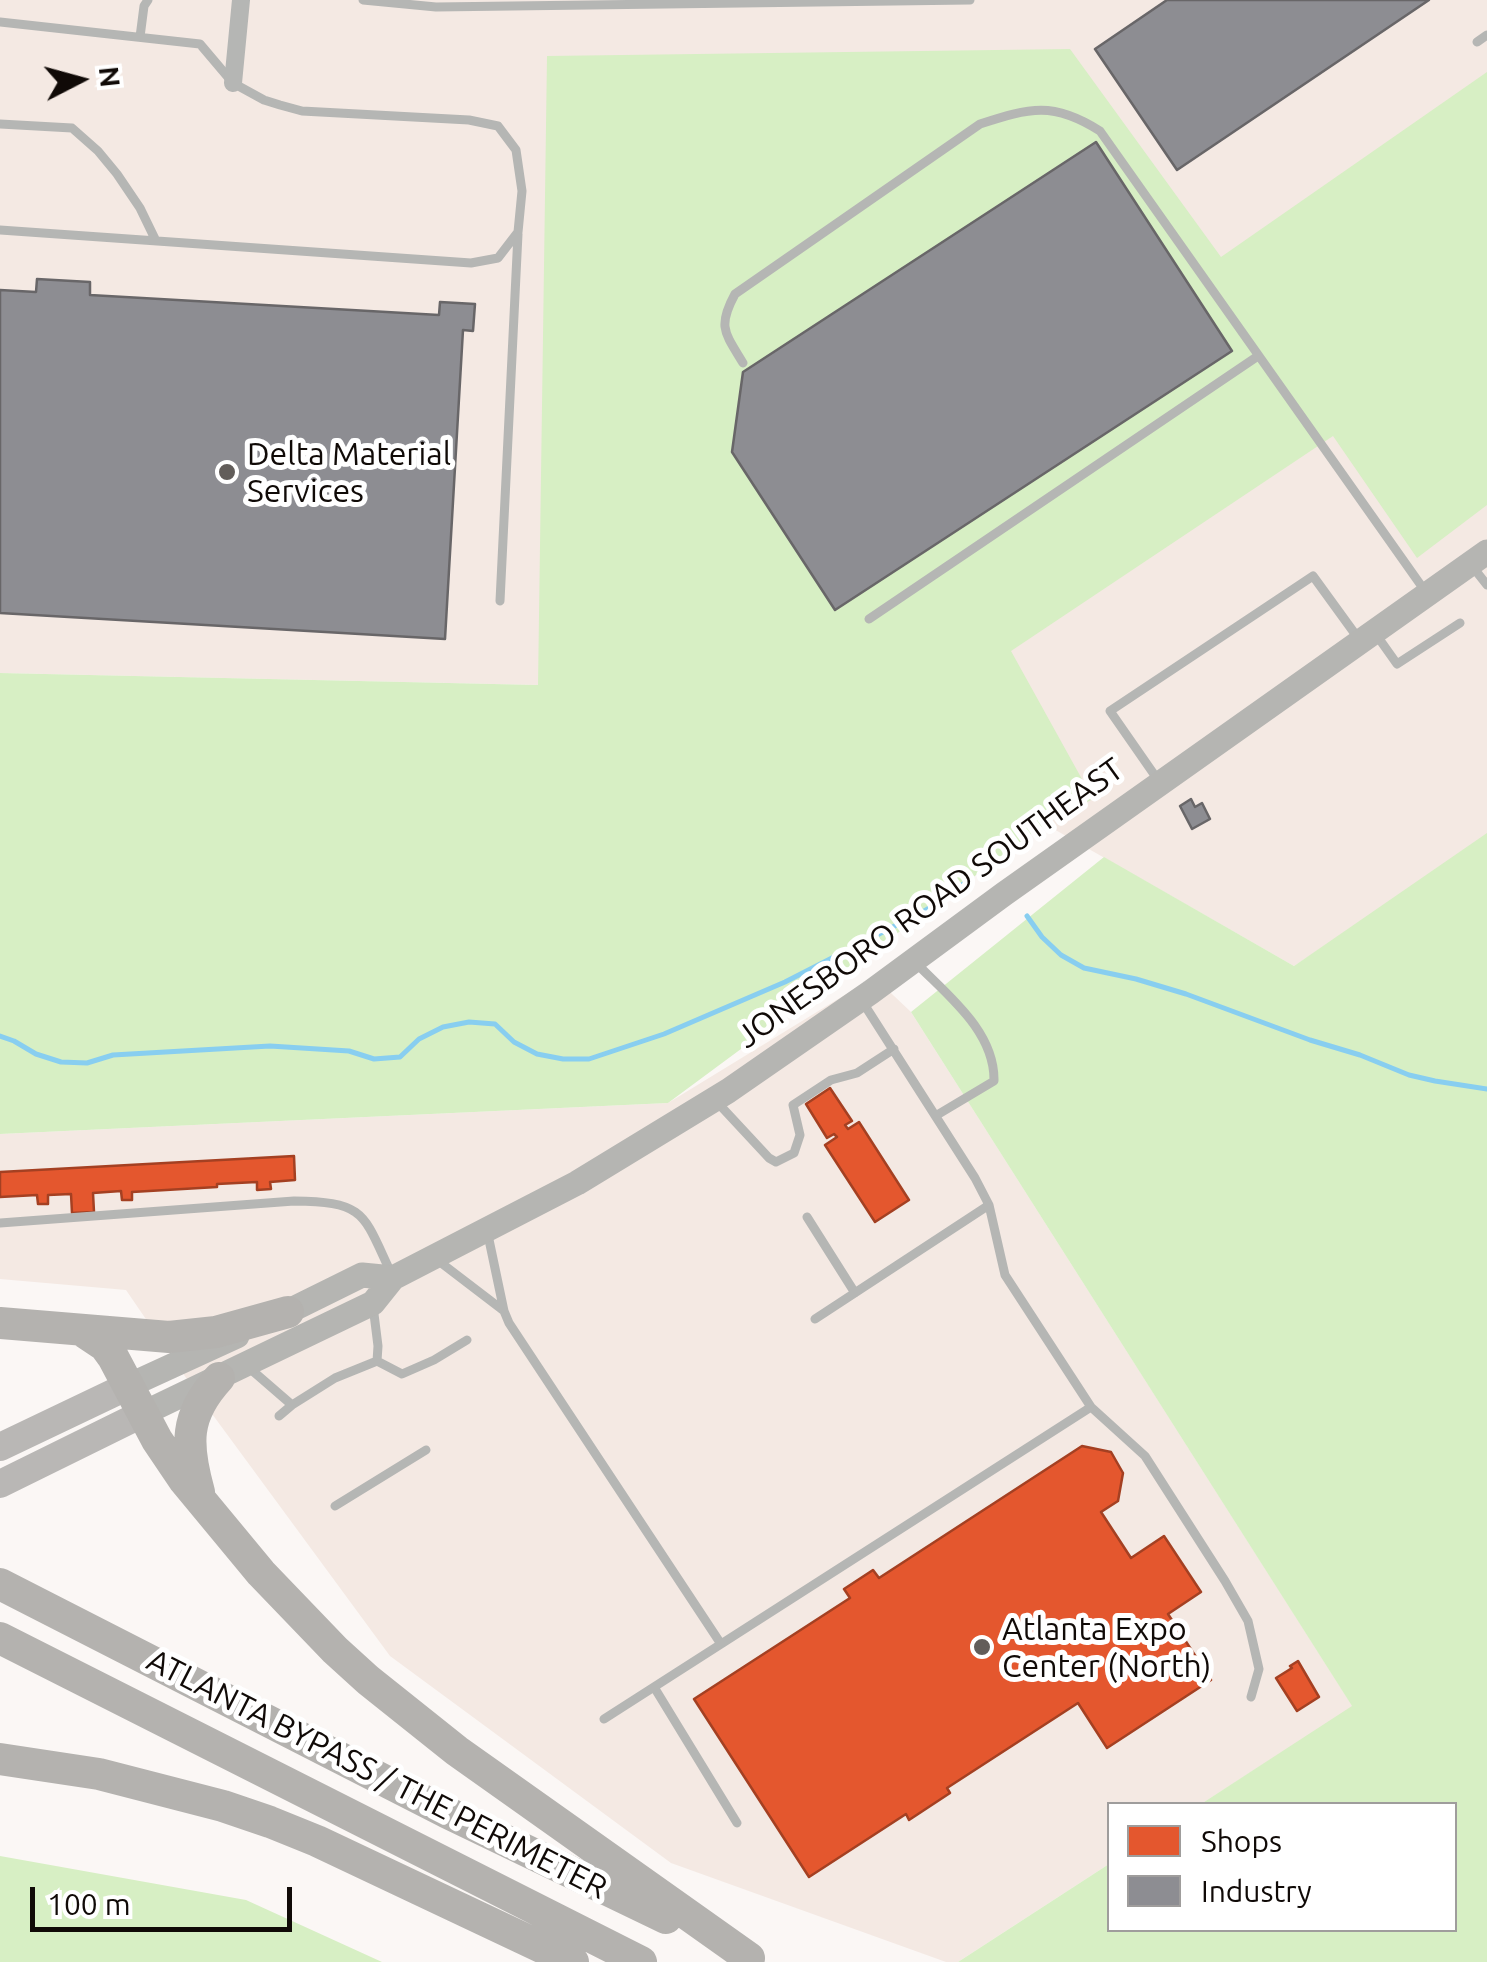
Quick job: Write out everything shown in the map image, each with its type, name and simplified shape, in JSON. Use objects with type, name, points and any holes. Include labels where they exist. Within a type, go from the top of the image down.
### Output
[{"type":"highway","points":[[0,1323],[142,1336],[194,1335],[288,1312]]},
{"type":"highway","points":[[81,1330],[113,1356],[171,1461],[261,1572],[325,1640],[368,1680],[457,1750],[752,1960]]},
{"type":"highway","points":[[200,1496],[189,1447],[191,1425],[206,1392],[233,1372]]},
{"type":"highway","name":"ATLANTA BYPASS / THE PERIMETER","points":[[0,1584],[446,1812],[752,1960]]},
{"type":"highway","name":"ATLANTA BYPASS / THE PERIMETER","points":[[0,1638],[642,1962]]},
{"type":"highway","points":[[0,1759],[160,1788],[270,1822],[573,1962]]},
{"type":"main road","name":"JONESBORO ROAD SOUTHEAST","points":[[0,1447],[135,1400],[233,1372],[373,1304],[393,1278],[578,1183],[714,1098],[860,998],[1479,558]]},
{"type":"main road","name":"JONESBORO ROAD SOUTHEAST","points":[[0,1484],[288,1312],[362,1275],[393,1278]]},
{"type":"street","points":[[233,83],[241,0]]},
{"type":"lane","points":[[140,38],[148,0]]},
{"type":"lane","points":[[363,0],[436,7],[970,0]]},
{"type":"lane","points":[[0,22],[200,44],[233,83],[264,100],[302,111],[470,120],[498,126],[516,150],[522,191],[500,601]]},
{"type":"lane","points":[[1476,42],[1487,35]]},
{"type":"lane","points":[[743,363],[723,329],[725,312],[735,294],[980,124],[1015,112],[1048,109],[1076,116],[1100,131],[1427,594]]},
{"type":"lane","points":[[0,124],[72,128],[117,174],[156,241]]},
{"type":"lane","points":[[0,230],[471,264],[498,258],[518,232]]},
{"type":"lane","points":[[869,618],[1258,356]]},
{"type":"lane","points":[[1479,558],[1487,586]]},
{"type":"lane","points":[[1160,783],[1110,711],[1313,576],[1366,636],[1397,664],[1460,622]]},
{"type":"lane","points":[[914,960],[970,1019],[986,1044],[994,1068],[994,1081],[937,1115]]},
{"type":"lane","points":[[860,998],[937,1115],[989,1205],[1005,1275],[1090,1407],[1145,1456],[1248,1621],[1259,1669],[1251,1696]]},
{"type":"lane","points":[[714,1098],[776,1162],[794,1153],[800,1134],[793,1105],[831,1080],[857,1073],[894,1049]]},
{"type":"lane","points":[[0,1223],[294,1201],[329,1202],[356,1211],[366,1220],[393,1278]]},
{"type":"lane","points":[[815,1319],[989,1205]]},
{"type":"lane","points":[[807,1218],[855,1293]]},
{"type":"lane","points":[[487,1230],[504,1312],[721,1644]]},
{"type":"lane","points":[[434,1258],[504,1312]]},
{"type":"lane","points":[[373,1304],[378,1361]]},
{"type":"lane","points":[[279,1416],[334,1378],[378,1361],[402,1374],[467,1340]]},
{"type":"lane","points":[[233,1372],[292,1405]]},
{"type":"lane","points":[[604,1719],[1090,1407]]},
{"type":"lane","points":[[335,1506],[426,1450]]},
{"type":"lane","points":[[654,1687],[737,1823]]},
{"type":"shaded area","points":[[0,0],[1487,0],[1487,841],[1294,966],[1045,824],[538,685],[0,673]]},
{"type":"shaded area","points":[[874,977],[911,1012],[1353,1707],[1204,1802],[1107,1802],[1107,1865],[958,1962],[946,1962],[671,1863],[390,1656],[126,1290],[0,1279],[0,1134],[668,1103]]},
{"type":"green space","points":[[1070,49],[1221,257],[1487,72],[1487,505],[1417,558],[1333,436],[1011,651],[1093,799],[1045,824],[668,1103],[0,1134],[0,673],[538,685],[547,56]]},
{"type":"green space","points":[[1487,833],[1487,1962],[958,1962],[1107,1865],[1107,1932],[1457,1932],[1457,1802],[1204,1802],[1352,1706],[911,1012],[1104,857],[1294,966]]},
{"type":"green space","points":[[0,1856],[246,1900],[382,1962],[0,1962]]},
{"type":"building: Shops","points":[[830,1088],[852,1121],[845,1125],[848,1129],[859,1122],[909,1200],[875,1222],[825,1145],[837,1137],[834,1134],[827,1138],[806,1104]]},
{"type":"building: Shops","points":[[294,1156],[295,1180],[270,1182],[271,1189],[257,1190],[257,1182],[217,1184],[132,1192],[132,1200],[122,1200],[121,1191],[93,1193],[94,1212],[72,1213],[71,1194],[48,1195],[48,1204],[38,1204],[37,1195],[0,1197],[0,1172]]},
{"type":"building: Shops","name":"Atlanta Expo Center (North)","points":[[1082,1446],[1111,1452],[1123,1473],[1118,1501],[1101,1512],[1131,1558],[1164,1536],[1201,1592],[1168,1614],[1211,1680],[1107,1748],[1078,1703],[947,1788],[950,1793],[909,1820],[906,1814],[809,1877],[694,1699],[850,1598],[844,1589],[873,1570],[879,1578]]},
{"type":"building: Shops","points":[[1298,1661],[1319,1697],[1297,1711],[1276,1678]]},
{"type":"building: Industry","points":[[1167,0],[1429,0],[1177,170],[1095,49]]},
{"type":"building: Industry","points":[[1096,142],[1232,351],[835,610],[732,452],[743,372]]},
{"type":"building: Industry","name":"Delta Material Services","points":[[37,279],[90,282],[90,295],[439,315],[440,302],[475,304],[473,331],[463,330],[445,639],[0,613],[0,290],[36,292]]},
{"type":"building: Industry","points":[[1191,799],[1195,807],[1202,803],[1210,819],[1192,829],[1180,806]]},
{"type":"waterway","points":[[0,1036],[61,1062],[87,1063],[113,1055],[270,1046],[349,1051],[374,1059],[400,1057],[419,1039],[443,1027],[469,1022],[495,1024],[514,1042],[537,1054],[589,1059],[664,1034],[785,982],[926,910],[969,880]]},
{"type":"waterway","points":[[1027,916],[1061,955],[1084,968],[1186,994],[1409,1075],[1487,1089]]},
{"type":"place","name":"Delta Material Services","points":[[227,472]]},
{"type":"place","name":"Atlanta Expo Center (North)","points":[[982,1647]]}]
